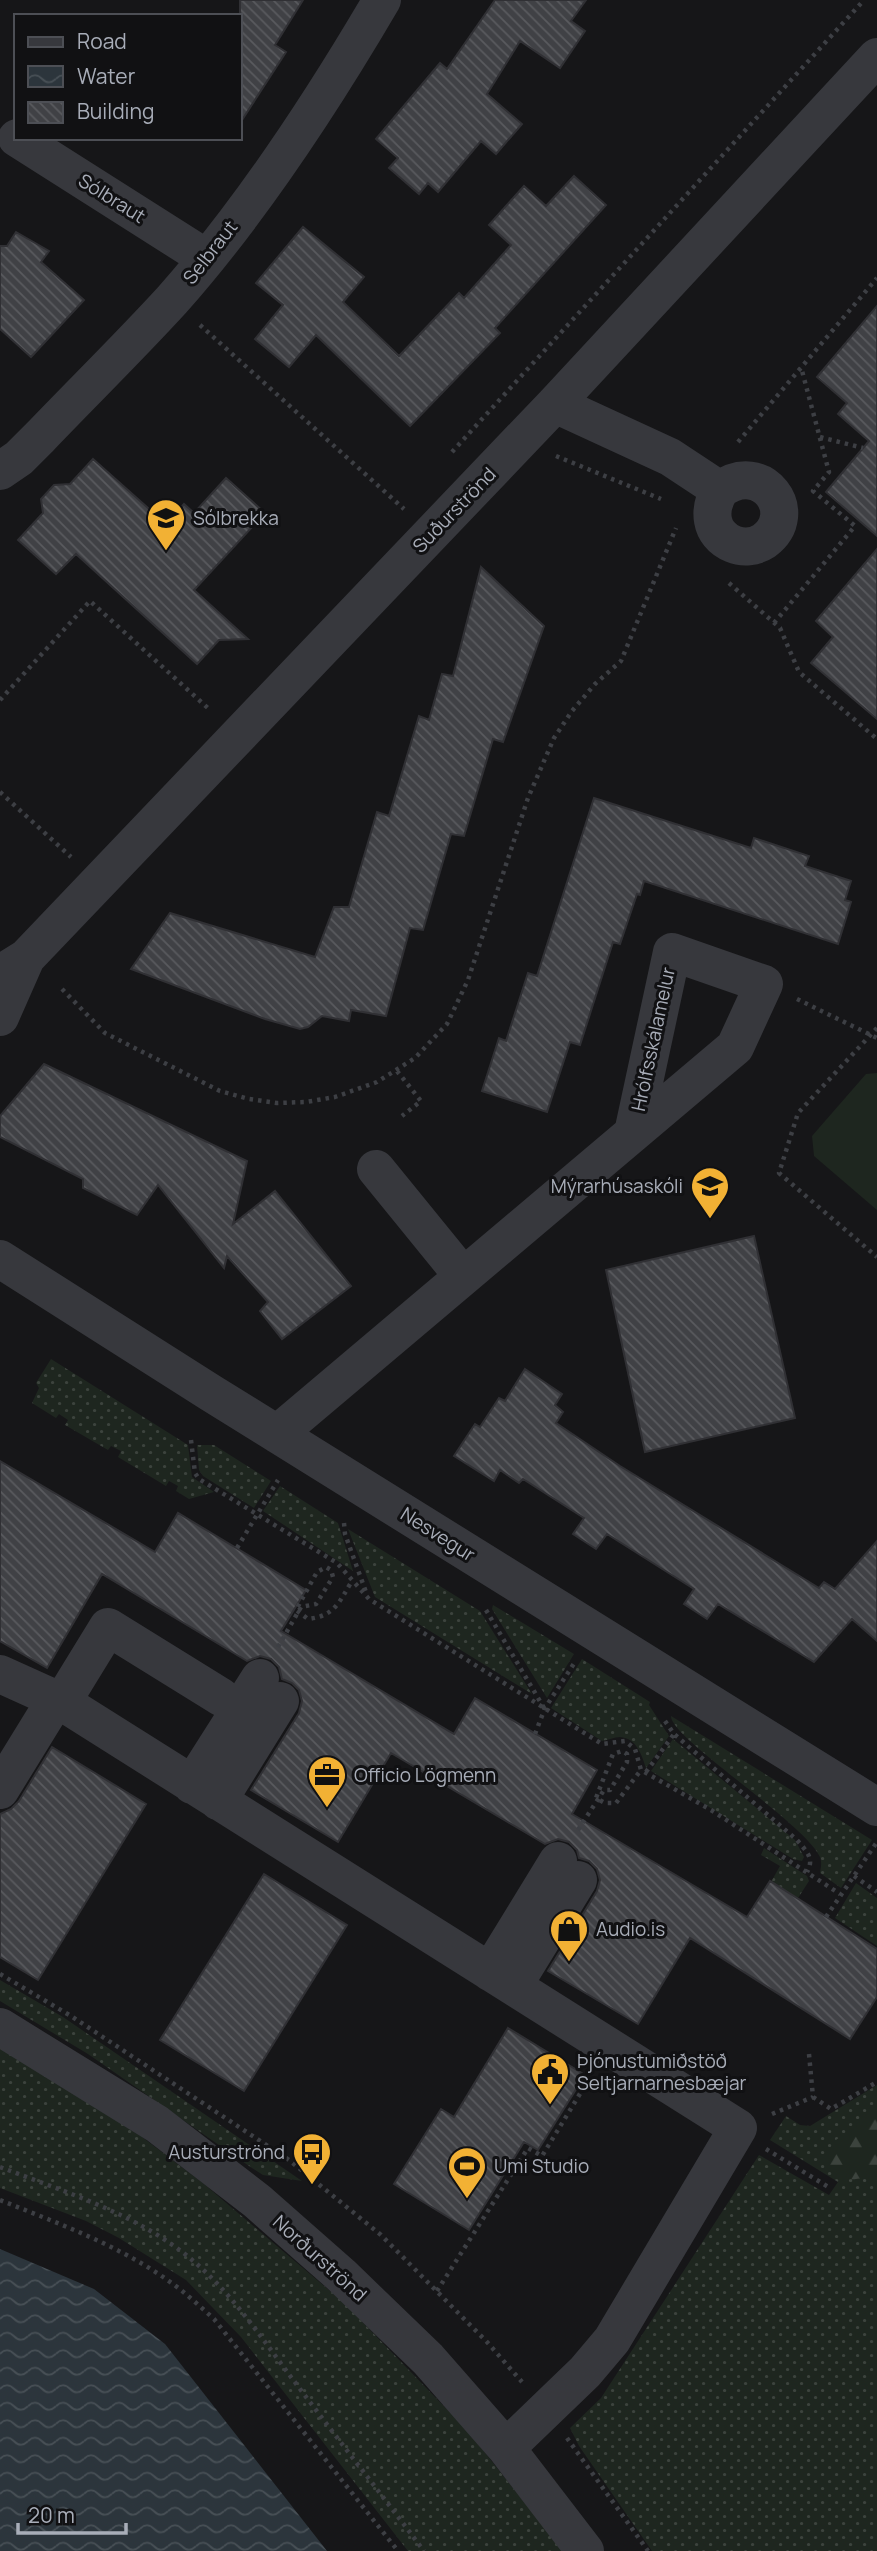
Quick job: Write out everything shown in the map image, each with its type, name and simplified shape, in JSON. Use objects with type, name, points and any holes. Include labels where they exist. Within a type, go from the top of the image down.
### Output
[{"type":"street","name":"Selbraut","points":[[0,471],[19,458],[39,438],[172,299],[206,258],[275,167],[327,92],[382,0]]},
{"type":"street","name":"Suðurströnd","points":[[0,1017],[13,966],[555,404],[877,57]]},
{"type":"street","name":"Sólbraut","points":[[19,140],[206,258]]},
{"type":"street","points":[[555,404],[670,457],[714,485]]},
{"type":"street","name":"Hrólfsskálamelur","points":[[277,1434],[735,1047],[764,984],[672,952],[633,1133]]},
{"type":"street","points":[[376,1169],[463,1276]]},
{"type":"street","name":"Nesvegur","points":[[0,1259],[877,1807]]},
{"type":"street","points":[[0,1790],[108,1627],[221,1697]]},
{"type":"street","points":[[0,1674],[59,1701],[738,2128],[612,2340],[586,2372],[506,2448]]},
{"type":"street","points":[[205,1793],[270,1689]]},
{"type":"street","points":[[502,1979],[568,1870]]},
{"type":"street","name":"Norðurströnd","points":[[0,2027],[157,2124],[257,2201],[341,2275],[428,2359],[506,2448],[585,2551]]},
{"type":"path","points":[[449,456],[864,0]]},
{"type":"path","points":[[62,989],[105,1033],[220,1091],[248,1099],[287,1102],[335,1097],[367,1087],[415,1058],[447,1024],[468,980],[539,768],[572,711],[595,684],[621,661],[684,509],[714,485],[877,278]]},
{"type":"path","points":[[172,299],[412,515]]},
{"type":"path","points":[[820,437],[863,448]]},
{"type":"path","points":[[548,453],[664,500]]},
{"type":"path","points":[[393,517],[402,507]]},
{"type":"path","points":[[674,535],[684,544]]},
{"type":"path","points":[[724,579],[780,628],[799,672],[877,739]]},
{"type":"path","points":[[0,700],[90,601],[210,710],[219,701]]},
{"type":"path","points":[[0,792],[71,857]]},
{"type":"path","points":[[63,865],[79,849]]},
{"type":"path","points":[[764,984],[875,1036]]},
{"type":"path","points":[[877,1028],[875,1036],[798,1113],[779,1173],[877,1257]]},
{"type":"path","points":[[397,1071],[421,1101],[402,1116]]},
{"type":"path","points":[[191,1440],[195,1473],[200,1479],[337,1563],[369,1599],[602,1744],[625,1741],[635,1749],[644,1771],[840,1894]]},
{"type":"path","points":[[237,1548],[278,1480]]},
{"type":"path","points":[[344,1523],[345,1534],[369,1599]]},
{"type":"path","points":[[270,1689],[267,1666],[287,1631],[294,1619],[301,1607],[316,1604],[333,1577],[331,1570],[326,1567],[317,1572],[296,1610],[302,1615],[308,1619],[324,1617],[335,1607],[352,1581]]},
{"type":"path","points":[[484,1607],[545,1709]]},
{"type":"path","points":[[534,1734],[545,1709],[581,1652]]},
{"type":"path","points":[[663,1717],[674,1734],[797,1840],[811,1857],[807,1872]]},
{"type":"path","points":[[568,1870],[566,1849],[589,1814],[596,1802],[604,1790],[610,1790],[627,1762],[627,1755],[622,1751],[613,1754],[596,1798],[605,1803],[616,1803],[674,1734]]},
{"type":"path","points":[[826,1917],[877,1841]]},
{"type":"path","points":[[854,1876],[877,1892]]},
{"type":"path","points":[[437,2291],[528,2148],[542,2156],[610,2047]]},
{"type":"path","points":[[809,2054],[813,2097]]},
{"type":"path","points":[[813,2097],[831,2109],[877,2082]]},
{"type":"path","points":[[813,2097],[738,2128],[758,2144],[830,2188]]},
{"type":"path","points":[[0,2167],[114,2212],[156,2235],[191,2259],[223,2291],[260,2336],[424,2551]]},
{"type":"path","points":[[0,2200],[88,2235],[151,2269],[181,2290],[214,2319],[398,2551]]},
{"type":"green space","points":[[877,1073],[877,1210],[814,1156],[812,1136],[866,1074]]},
{"type":"green space","points":[[51,1359],[188,1445],[192,1477],[214,1492],[189,1499],[176,1491],[178,1486],[169,1481],[166,1486],[118,1457],[121,1451],[111,1446],[108,1450],[65,1425],[68,1420],[59,1414],[56,1418],[32,1403],[39,1388],[36,1383]]},
{"type":"green space","points":[[197,1445],[214,1445],[271,1481],[254,1508],[203,1476],[199,1470]]},
{"type":"green space","points":[[280,1486],[338,1523],[353,1571],[263,1511]]},
{"type":"green space","points":[[348,1529],[480,1611],[532,1694],[375,1597]]},
{"type":"green space","points":[[493,1605],[574,1654],[547,1698],[492,1609]]},
{"type":"green space","points":[[582,1659],[650,1702],[649,1705],[669,1736],[646,1768],[638,1748],[631,1741],[620,1737],[602,1741],[551,1708]]},
{"type":"green space","points":[[671,1716],[872,1840],[841,1888],[820,1873],[820,1857],[809,1842],[692,1742],[676,1727]]},
{"type":"green space","points":[[673,1739],[795,1840],[804,1857],[802,1861],[793,1859],[651,1771]]},
{"type":"green space","points":[[764,1848],[807,1876],[809,1881],[798,1898],[771,1882],[780,1866],[761,1855]]},
{"type":"green space","points":[[856,1883],[877,1898],[877,1946],[835,1918]]},
{"type":"green space","points":[[0,1980],[63,2017],[302,2181],[263,2175],[88,2054],[0,2001]]},
{"type":"green space","points":[[0,2046],[142,2137],[204,2184],[343,2302],[467,2430],[563,2551],[408,2551],[241,2337],[186,2280],[119,2238],[86,2221],[0,2188]]},
{"type":"green space","points":[[877,2085],[877,2551],[652,2551],[579,2446],[570,2428],[601,2398],[759,2155],[829,2195],[838,2182],[770,2140],[786,2116],[800,2125],[810,2126]]},
{"type":"green space","points":[[877,2111],[877,2175],[842,2178],[826,2162],[833,2142]]},
{"type":"water","points":[[0,2249],[94,2289],[165,2344],[327,2551],[0,2551]]},
{"type":"building","points":[[240,0],[303,0],[275,45],[286,52],[242,120],[242,14]]},
{"type":"building","points":[[495,0],[586,0],[571,21],[585,31],[560,68],[520,41],[487,94],[522,124],[496,154],[481,141],[438,192],[428,183],[419,194],[389,168],[398,158],[376,139],[440,63],[447,69]]},
{"type":"building","points":[[574,176],[606,205],[495,328],[500,333],[410,426],[316,335],[289,367],[255,339],[283,305],[256,283],[303,227],[364,277],[343,302],[399,356],[459,293],[464,298],[511,245],[489,225],[524,186],[546,206]]},
{"type":"building","points":[[16,232],[49,251],[41,262],[84,300],[31,357],[0,329],[0,246],[7,246]]},
{"type":"building","points":[[877,306],[877,536],[826,492],[869,441],[838,414],[847,403],[817,377]]},
{"type":"building","points":[[93,459],[166,524],[184,504],[194,513],[226,478],[265,513],[194,590],[248,639],[219,640],[197,664],[76,554],[56,574],[18,540],[43,513],[41,499],[54,485],[70,484]]},
{"type":"building","points":[[877,549],[877,719],[811,663],[833,637],[816,621]]},
{"type":"building","points":[[481,567],[544,626],[503,742],[493,739],[464,836],[451,834],[423,930],[410,928],[386,1016],[351,1010],[349,1021],[322,1016],[308,1027],[300,1029],[265,1019],[131,969],[170,913],[315,957],[334,907],[349,907],[377,812],[389,816],[419,716],[429,720],[442,674],[453,676]]},
{"type":"building","points":[[594,798],[751,848],[754,838],[809,856],[805,866],[851,881],[845,900],[851,902],[838,944],[644,881],[620,944],[613,942],[580,1045],[570,1042],[547,1112],[482,1091],[499,1038],[506,1041],[528,973],[537,976]]},
{"type":"building","points":[[44,1064],[247,1161],[233,1224],[275,1191],[351,1286],[282,1339],[260,1311],[268,1302],[227,1256],[224,1268],[158,1185],[137,1215],[83,1188],[83,1179],[0,1137],[0,1116]]},
{"type":"building","points":[[754,1236],[795,1418],[645,1452],[606,1270]]},
{"type":"building","points":[[525,1369],[562,1394],[555,1405],[563,1412],[556,1423],[620,1466],[819,1588],[824,1582],[835,1589],[877,1541],[877,1641],[852,1619],[814,1662],[718,1604],[707,1619],[684,1604],[694,1589],[607,1534],[596,1549],[573,1534],[584,1518],[523,1479],[519,1483],[500,1470],[494,1481],[454,1456],[475,1424],[480,1427],[499,1398],[505,1401]]},
{"type":"building","points":[[0,1461],[155,1552],[178,1513],[306,1590],[281,1631],[454,1734],[475,1698],[597,1770],[572,1814],[747,1917],[770,1881],[877,1949],[877,1997],[850,2039],[690,1938],[638,2024],[548,1971],[597,1891],[600,1880],[597,1869],[589,1861],[579,1858],[577,1850],[569,1842],[558,1839],[545,1844],[391,1753],[338,1842],[251,1790],[299,1713],[302,1701],[299,1690],[282,1679],[279,1667],[271,1659],[260,1656],[247,1661],[102,1574],[47,1668],[0,1641]]},
{"type":"building","points":[[52,1747],[146,1804],[38,1980],[0,1957],[0,1814],[19,1801]]},
{"type":"building","points":[[264,1874],[347,1925],[244,2091],[160,2040]]},
{"type":"building","points":[[508,2028],[585,2075],[538,2150],[524,2142],[469,2230],[394,2184],[441,2109],[454,2117]]},
{"type":"place","name":"Sólbrekka","points":[[166,552]]},
{"type":"place","name":"Mýrarhúsaskóli","points":[[710,1220]]},
{"type":"place","name":"Officio Lögmenn","points":[[327,1809]]},
{"type":"place","name":"Audio.is","points":[[569,1963]]},
{"type":"place","name":"Þjónustumiðstöð Seltjarnarnesbæjar","points":[[550,2106]]},
{"type":"place","name":"Austurströnd","points":[[312,2186]]},
{"type":"place","name":"Umi Studio","points":[[467,2200]]}]
